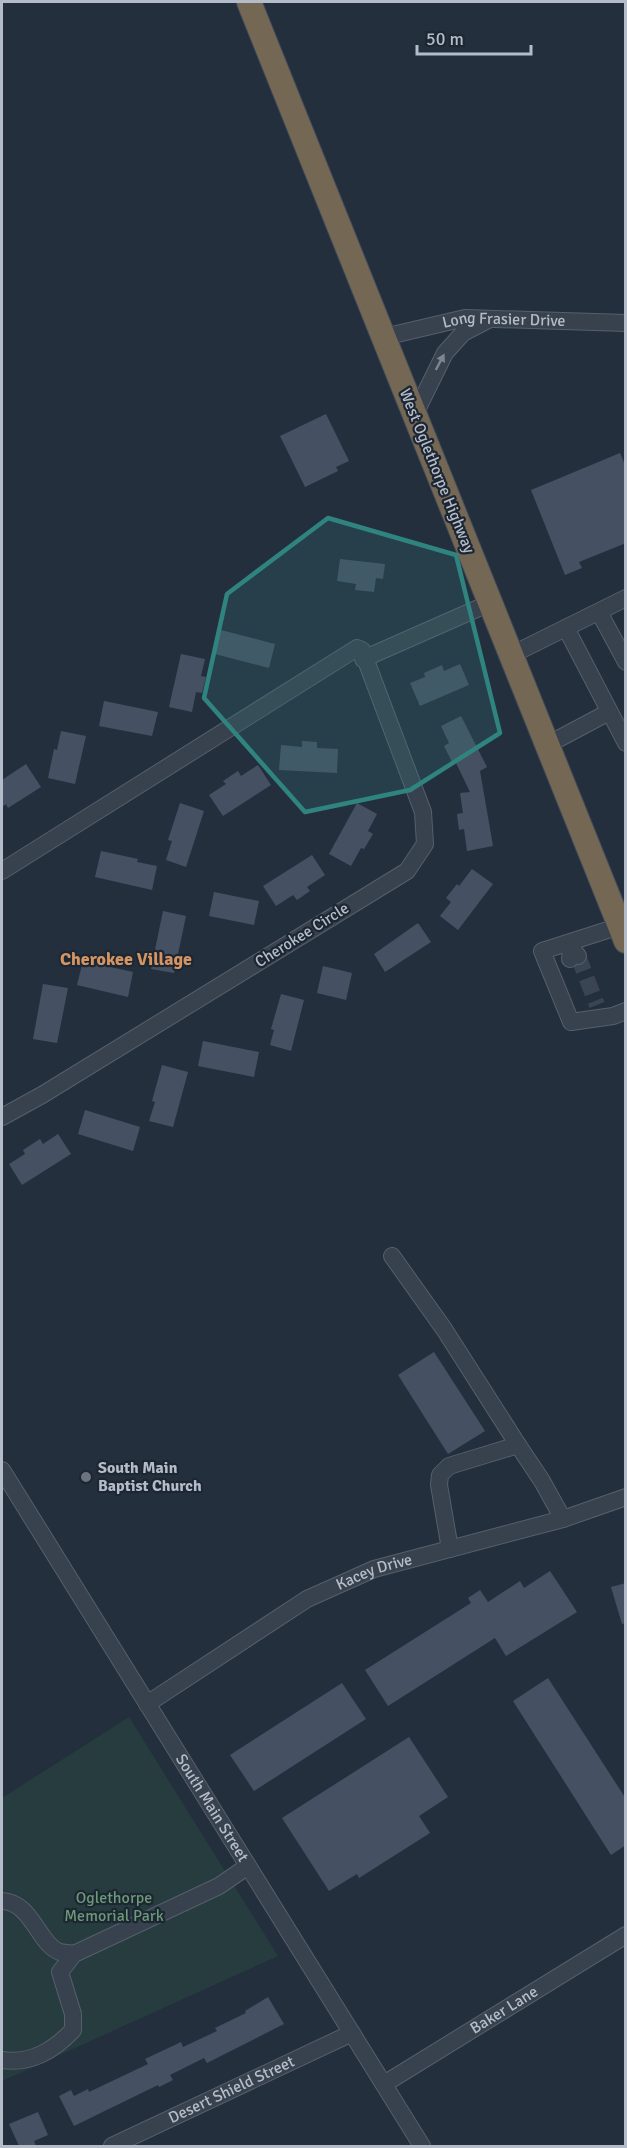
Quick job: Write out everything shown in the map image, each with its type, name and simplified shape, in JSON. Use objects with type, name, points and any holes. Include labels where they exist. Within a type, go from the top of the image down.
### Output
[{"type":"highway","name":"West Oglethorpe Highway","points":[[249,2],[623,934]]},
{"type":"street","name":"Long Frasier Drive","points":[[384,337],[465,318],[626,323]]},
{"type":"street","points":[[414,414],[445,353],[463,333],[490,319]]},
{"type":"street","points":[[511,655],[626,598]]},
{"type":"street","points":[[2,871],[357,648],[362,650],[363,659],[490,603]]},
{"type":"street","points":[[599,612],[626,662]]},
{"type":"street","points":[[567,628],[625,740]]},
{"type":"street","name":"Cherokee Circle","points":[[2,1117],[42,1095],[407,871],[425,843],[423,812],[363,659]]},
{"type":"street","points":[[547,745],[609,712]]},
{"type":"street","points":[[623,934],[572,951],[542,951],[571,1022],[595,1010],[626,1011]]},
{"type":"street","points":[[393,1256],[444,1329],[542,1481],[563,1519]]},
{"type":"street","points":[[450,1549],[439,1485],[440,1475],[449,1466],[518,1444]]},
{"type":"street","name":"South Main Street","points":[[2,1470],[422,2146]]},
{"type":"street","name":"Kacey Drive","points":[[147,1704],[308,1599],[374,1569],[563,1519],[626,1497]]},
{"type":"street","points":[[2,2060],[16,2062],[44,2055],[60,2044],[73,2030],[74,2014],[60,1972],[74,1954],[219,1886],[248,1866]]},
{"type":"street","points":[[2,1901],[9,1901],[27,1914],[45,1939],[59,1952],[74,1954]]},
{"type":"street","name":"Baker Lane","points":[[384,2084],[626,1935]]},
{"type":"street","name":"Desert Shield Street","points":[[112,2146],[352,2033]]},
{"type":"highlighted area","points":[[328,518],[456,555],[500,733],[410,790],[305,812],[204,698],[227,594]]},
{"type":"green space","name":"Oglethorpe Memorial Park","points":[[129,1717],[278,1956],[2,2081],[2,1798]]},
{"type":"building","points":[[326,414],[349,461],[336,467],[338,471],[305,487],[280,436]]},
{"type":"building","points":[[620,453],[626,467],[626,543],[579,562],[582,568],[565,575],[531,490]]},
{"type":"building","points":[[340,559],[385,564],[383,579],[376,578],[374,592],[355,590],[356,584],[337,581]]},
{"type":"building","points":[[221,630],[275,644],[269,668],[215,654]]},
{"type":"building","points":[[181,654],[205,659],[201,676],[206,677],[202,693],[196,692],[192,712],[169,707]]},
{"type":"building","points":[[460,664],[469,685],[420,706],[410,683],[425,677],[424,673],[442,665],[444,671]]},
{"type":"building","points":[[104,701],[158,712],[152,736],[99,726]]},
{"type":"building","points":[[461,716],[487,767],[480,771],[493,846],[467,851],[464,829],[459,830],[457,814],[463,813],[460,793],[470,792],[455,761],[452,762],[444,746],[449,743],[441,726]]},
{"type":"building","points":[[61,731],[86,736],[75,784],[48,778],[54,749],[57,750]]},
{"type":"building","points":[[302,741],[317,742],[317,748],[338,749],[337,773],[279,770],[281,745],[302,747]]},
{"type":"building","points":[[26,764],[41,787],[8,808],[6,804],[2,807],[2,780]]},
{"type":"building","points":[[258,765],[271,785],[223,816],[209,795],[226,784],[223,781],[238,771],[241,776]]},
{"type":"building","points":[[180,803],[204,811],[186,867],[166,860],[172,841],[168,840]]},
{"type":"building","points":[[357,803],[377,814],[368,831],[373,834],[364,849],[361,848],[351,866],[329,854]]},
{"type":"building","points":[[101,851],[138,859],[137,862],[157,866],[152,890],[95,877]]},
{"type":"building","points":[[312,855],[325,875],[307,887],[310,891],[297,900],[293,895],[276,906],[263,886]]},
{"type":"building","points":[[472,869],[493,884],[458,930],[440,916],[451,902],[446,898]]},
{"type":"building","points":[[214,892],[259,901],[254,925],[209,916]]},
{"type":"building","points":[[163,911],[186,916],[174,973],[151,969]]},
{"type":"building","points":[[418,923],[431,942],[385,972],[374,954]]},
{"type":"building","points":[[83,961],[133,972],[128,997],[77,985]]},
{"type":"building","points":[[323,966],[352,973],[346,1000],[317,993]]},
{"type":"building","points":[[43,984],[68,988],[57,1043],[33,1039]]},
{"type":"building","points":[[281,994],[304,1000],[291,1051],[270,1045],[274,1030],[271,1029]]},
{"type":"building","points":[[203,1041],[259,1052],[254,1077],[198,1066]]},
{"type":"building","points":[[162,1065],[188,1072],[173,1127],[149,1121]]},
{"type":"building","points":[[85,1110],[140,1127],[133,1151],[78,1134]]},
{"type":"building","points":[[58,1134],[71,1154],[22,1185],[9,1164],[25,1154],[23,1150],[40,1139],[43,1144]]},
{"type":"building","points":[[434,1352],[485,1431],[448,1454],[398,1375]]},
{"type":"building","points":[[550,1571],[577,1612],[506,1656],[495,1638],[388,1706],[365,1670],[471,1603],[468,1598],[480,1590],[488,1602],[520,1581],[524,1588]]},
{"type":"building","points":[[626,1583],[626,1623],[622,1624],[611,1587]]},
{"type":"building","points":[[548,1678],[626,1799],[626,1845],[611,1855],[513,1701]]},
{"type":"building","points":[[342,1683],[366,1719],[254,1791],[230,1755]]},
{"type":"building","points":[[409,1737],[448,1797],[419,1816],[430,1833],[359,1878],[357,1874],[329,1891],[282,1818]]},
{"type":"building","points":[[268,1997],[284,2024],[207,2063],[204,2058],[170,2075],[173,2080],[74,2126],[59,2096],[71,2090],[74,2096],[88,2089],[89,2092],[148,2064],[145,2059],[181,2042],[183,2047],[217,2031],[215,2028],[246,2013],[245,2011]]},
{"type":"building","points":[[38,2112],[48,2135],[34,2141],[36,2146],[19,2146],[9,2124]]},
{"type":"tunnel","points":[[578,956],[597,1005]]},
{"type":"place","name":"South Main Baptist Church","points":[[86,1477]]},
{"type":"district","name":"Cherokee Village","points":[[126,959]]}]
